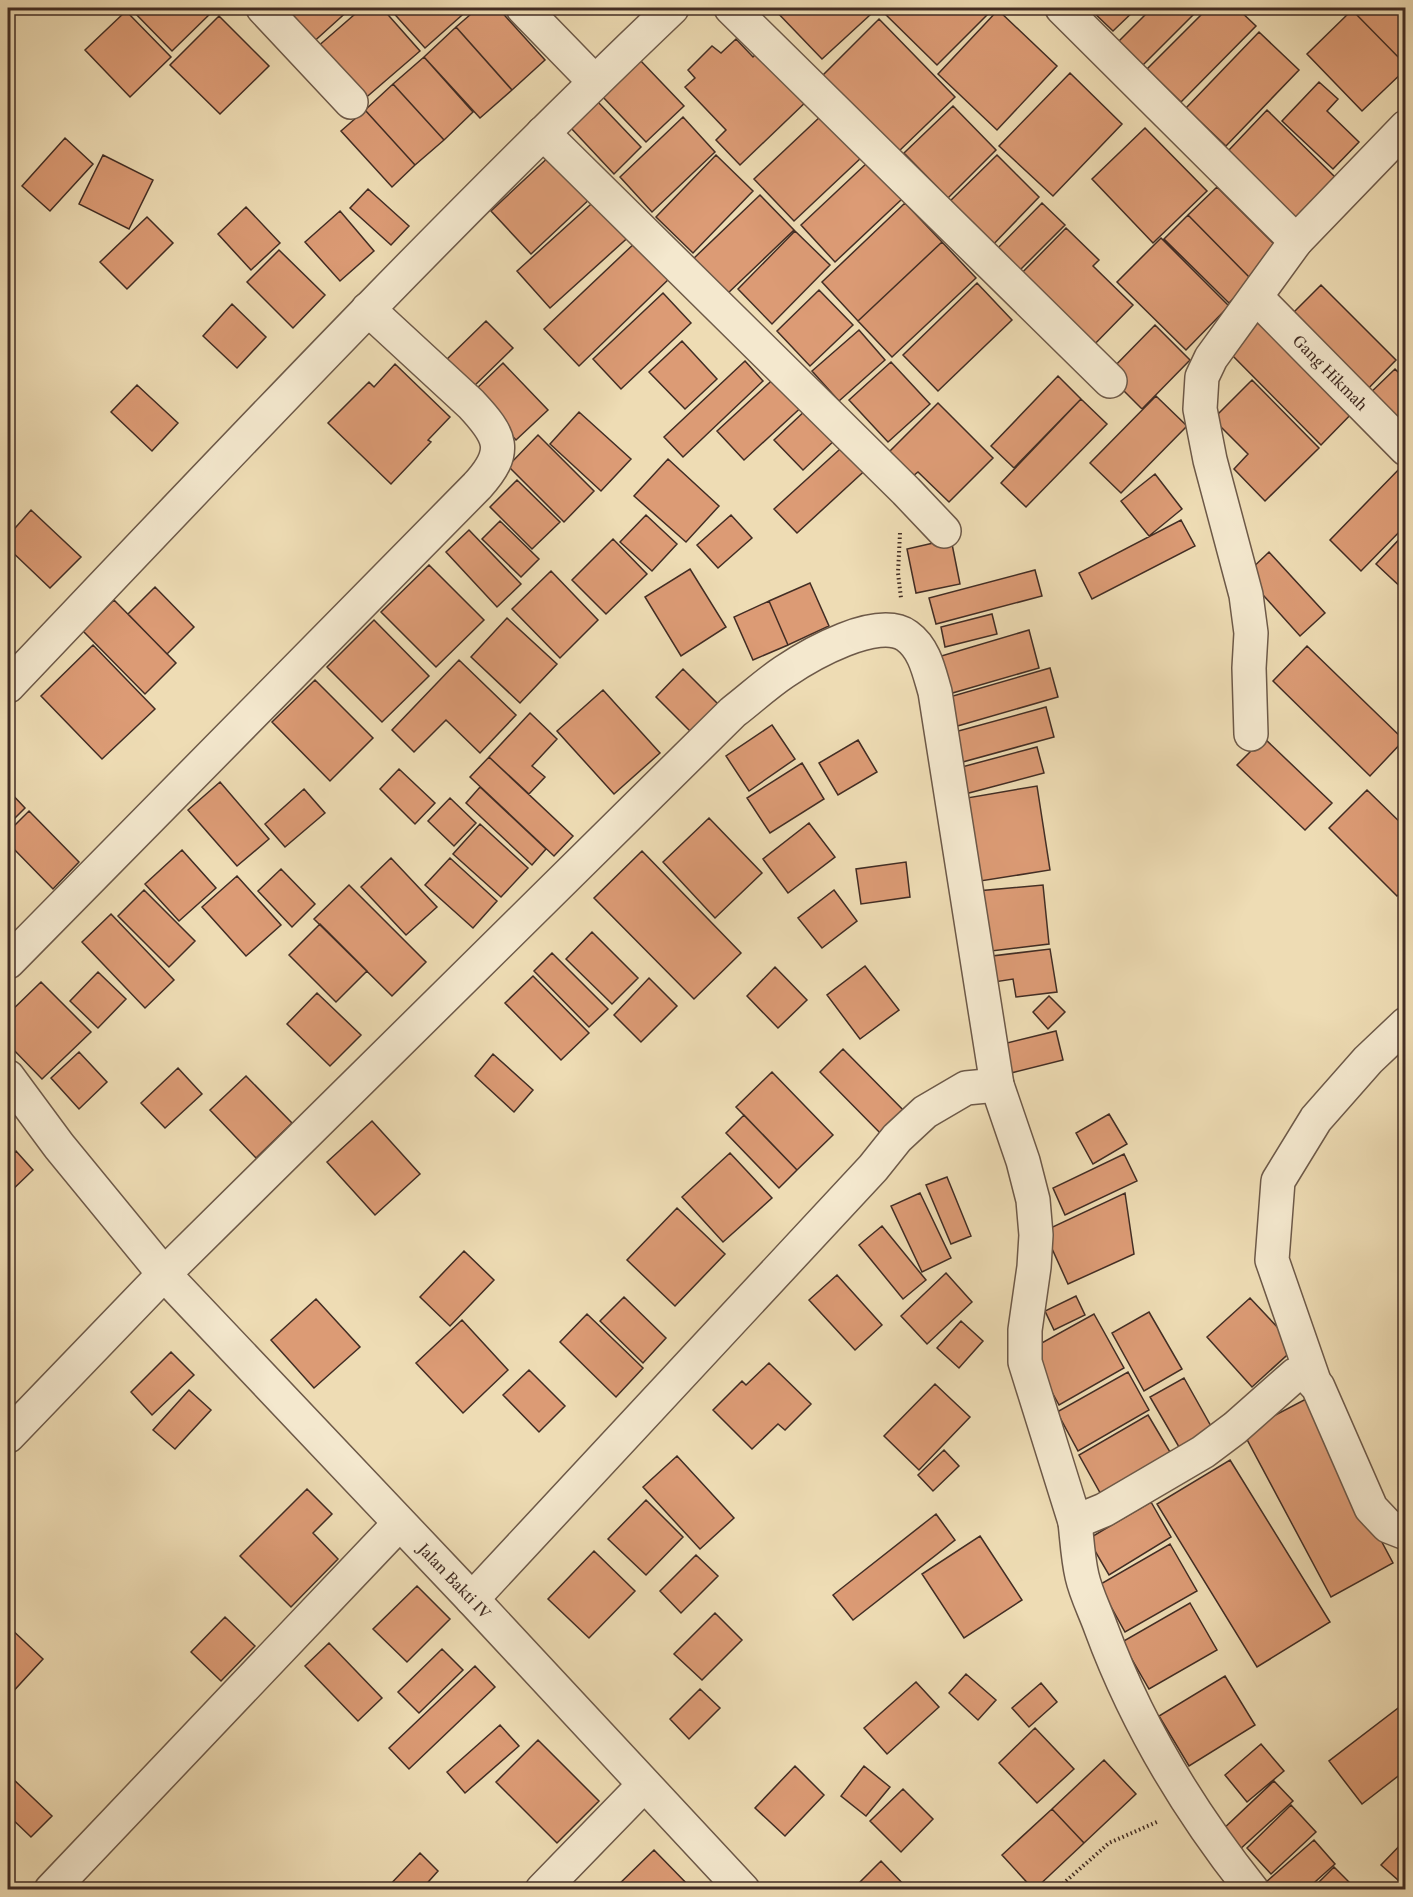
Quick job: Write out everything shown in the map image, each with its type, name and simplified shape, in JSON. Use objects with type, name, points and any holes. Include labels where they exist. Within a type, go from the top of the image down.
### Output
[{"type":"street","points":[[263,8],[351,102]]},
{"type":"street","points":[[523,8],[594,81]]},
{"type":"street","points":[[8,686],[368,309],[594,81],[672,8]]},
{"type":"street","points":[[731,8],[1110,381]]},
{"type":"street","points":[[1062,8],[1296,242]]},
{"type":"street","points":[[1251,734],[1249,668],[1251,633],[1240,570],[1210,459],[1200,409],[1202,377],[1211,358],[1296,242],[1406,127]]},
{"type":"street","points":[[543,133],[944,531]]},
{"type":"street","name":"Gang Hikmah","points":[[1256,297],[1406,449]]},
{"type":"street","points":[[8,962],[477,486],[497,459],[498,440],[487,421],[368,309]]},
{"type":"street","points":[[8,1436],[164,1274],[733,712],[783,673],[817,652],[855,636],[882,628],[906,635],[924,654],[935,692],[997,1085],[1023,1161],[1033,1200],[1036,1235],[1025,1330],[1024,1362],[1075,1522],[1082,1578],[1116,1667],[1149,1733],[1191,1807],[1252,1890]]},
{"type":"street","points":[[1406,1024],[1368,1060],[1316,1119],[1278,1182],[1272,1260],[1314,1381],[1371,1508],[1388,1526],[1406,1533]]},
{"type":"street","name":"Jalan Bakti IV","points":[[8,1077],[58,1146],[164,1274],[472,1599],[743,1890]]},
{"type":"street","points":[[472,1599],[873,1168],[897,1138],[925,1112],[966,1088],[997,1085]]},
{"type":"street","points":[[1075,1522],[1104,1510],[1203,1452],[1235,1428],[1296,1375],[1307,1375],[1314,1381]]},
{"type":"street","points":[[51,1890],[399,1524]]},
{"type":"street","points":[[542,1890],[644,1785]]},
{"type":"path","points":[[898,573],[899,540]]},
{"type":"path","points":[[1056,1890],[1109,1843],[1191,1807]]},
{"type":"building","points":[[130,8],[216,8],[172,51]]},
{"type":"building","points":[[274,8],[351,8],[309,46]]},
{"type":"building","points":[[362,8],[382,8],[420,51],[362,101],[316,48]]},
{"type":"building","points":[[389,8],[470,8],[425,48]]},
{"type":"building","points":[[478,8],[498,8],[545,60],[512,90],[456,27]]},
{"type":"building","points":[[773,8],[863,8],[870,15],[822,59]]},
{"type":"building","points":[[879,8],[994,8],[937,65]]},
{"type":"building","points":[[1089,8],[1137,8],[1113,31]]},
{"type":"building","points":[[1152,8],[1200,8],[1143,65],[1119,41]]},
{"type":"building","points":[[1208,8],[1237,8],[1256,26],[1181,102],[1147,69]]},
{"type":"building","points":[[1349,8],[1406,8],[1406,65],[1352,10]]},
{"type":"building","points":[[998,10],[1057,66],[997,130],[938,74]]},
{"type":"building","points":[[1352,10],[1406,65],[1406,69],[1362,111],[1307,54]]},
{"type":"building","points":[[126,11],[171,57],[130,97],[85,50]]},
{"type":"building","points":[[219,16],[269,66],[220,114],[170,65]]},
{"type":"building","points":[[879,19],[955,97],[897,153],[822,76]]},
{"type":"building","points":[[456,27],[512,90],[480,118],[424,57]]},
{"type":"building","points":[[1259,32],[1299,70],[1226,146],[1186,108]]},
{"type":"building","points":[[736,39],[753,57],[763,47],[811,97],[740,165],[716,140],[726,130],[685,87],[695,78],[688,70],[712,46],[721,53]]},
{"type":"building","points":[[424,57],[473,112],[444,140],[393,84]]},
{"type":"building","points":[[639,59],[684,106],[646,142],[601,95]]},
{"type":"building","points":[[1070,73],[1122,124],[1053,196],[999,146]]},
{"type":"building","points":[[1319,82],[1338,99],[1327,111],[1359,142],[1333,169],[1282,121]]},
{"type":"building","points":[[393,84],[444,140],[415,165],[365,110]]},
{"type":"building","points":[[597,101],[641,147],[614,174],[570,127]]},
{"type":"building","points":[[953,106],[996,150],[948,198],[904,153]]},
{"type":"building","points":[[365,110],[415,165],[392,187],[341,131]]},
{"type":"building","points":[[1267,110],[1335,177],[1290,224],[1228,151]]},
{"type":"building","points":[[822,115],[862,157],[794,221],[754,179]]},
{"type":"building","points":[[683,117],[715,152],[652,212],[620,177]]},
{"type":"building","points":[[1145,128],[1207,191],[1153,243],[1092,179]]},
{"type":"building","points":[[65,138],[93,164],[50,211],[22,186]]},
{"type":"building","points":[[554,152],[594,195],[531,254],[491,211]]},
{"type":"building","points":[[103,155],[153,180],[129,229],[79,204]]},
{"type":"building","points":[[716,155],[753,191],[693,253],[656,217]]},
{"type":"building","points":[[997,155],[1039,197],[987,251],[943,208]]},
{"type":"building","points":[[868,162],[902,199],[835,262],[801,225]]},
{"type":"building","points":[[1217,187],[1281,251],[1252,280],[1188,215]]},
{"type":"building","points":[[368,189],[409,226],[391,245],[350,208]]},
{"type":"building","points":[[760,195],[794,230],[726,295],[692,260]]},
{"type":"building","points":[[600,196],[633,233],[550,308],[517,271]]},
{"type":"building","points":[[905,203],[942,242],[858,321],[822,282]]},
{"type":"building","points":[[1042,203],[1065,225],[1012,278],[990,256]]},
{"type":"building","points":[[246,207],[280,243],[251,270],[218,234]]},
{"type":"building","points":[[340,211],[374,251],[340,281],[305,242]]},
{"type":"building","points":[[1188,215],[1252,280],[1229,303],[1164,239]]},
{"type":"building","points":[[147,217],[173,243],[127,289],[100,262]]},
{"type":"building","points":[[1066,228],[1099,260],[1093,266],[1133,305],[1086,353],[1013,282]]},
{"type":"building","points":[[795,231],[830,265],[772,324],[738,289]]},
{"type":"building","points":[[1161,238],[1229,306],[1186,350],[1117,282]]},
{"type":"building","points":[[638,240],[672,276],[579,366],[544,329]]},
{"type":"building","points":[[942,242],[976,278],[892,357],[858,321]]},
{"type":"building","points":[[279,250],[325,295],[293,328],[247,282]]},
{"type":"building","points":[[977,283],[1012,320],[938,391],[903,355]]},
{"type":"building","points":[[1321,285],[1396,360],[1361,396],[1285,321]]},
{"type":"building","points":[[819,290],[853,325],[810,366],[777,331]]},
{"type":"building","points":[[663,293],[691,323],[621,389],[593,359]]},
{"type":"building","points":[[232,304],[266,337],[237,368],[203,336]]},
{"type":"building","points":[[1264,310],[1359,406],[1321,445],[1226,349]]},
{"type":"building","points":[[486,321],[513,348],[469,391],[443,363]]},
{"type":"building","points":[[1155,325],[1190,360],[1142,409],[1107,374]]},
{"type":"building","points":[[859,330],[885,360],[839,401],[812,371]]},
{"type":"building","points":[[682,341],[717,379],[685,409],[649,372]]},
{"type":"building","points":[[745,361],[763,381],[683,457],[664,437]]},
{"type":"building","points":[[891,362],[930,404],[888,442],[849,400]]},
{"type":"building","points":[[503,363],[548,410],[516,440],[472,393]]},
{"type":"building","points":[[395,364],[450,417],[428,440],[431,442],[391,484],[328,423],[369,382],[374,387]]},
{"type":"building","points":[[1395,369],[1406,380],[1406,442],[1364,399]]},
{"type":"building","points":[[780,373],[807,402],[744,460],[717,431]]},
{"type":"building","points":[[1058,376],[1081,399],[1014,468],[991,446]]},
{"type":"building","points":[[1252,380],[1319,448],[1265,501],[1234,469],[1248,454],[1213,419]]},
{"type":"building","points":[[137,385],[178,423],[152,451],[111,412]]},
{"type":"building","points":[[1156,396],[1187,426],[1121,493],[1090,463]]},
{"type":"building","points":[[1081,399],[1107,424],[1026,507],[1001,483]]},
{"type":"building","points":[[938,403],[993,458],[949,502],[918,472],[913,476],[889,452]]},
{"type":"building","points":[[808,408],[837,438],[803,470],[774,440]]},
{"type":"building","points":[[579,412],[631,459],[601,491],[550,444]]},
{"type":"building","points":[[538,435],[594,491],[564,522],[508,466]]},
{"type":"building","points":[[850,440],[872,464],[797,533],[774,509]]},
{"type":"building","points":[[668,459],[719,506],[686,542],[634,496]]},
{"type":"building","points":[[1403,465],[1406,468],[1406,525],[1361,571],[1330,540]]},
{"type":"building","points":[[1155,474],[1182,509],[1149,536],[1121,501]]},
{"type":"building","points":[[517,480],[560,522],[532,549],[490,507]]},
{"type":"building","points":[[31,510],[81,557],[50,588],[8,548],[8,536]]},
{"type":"building","points":[[646,515],[677,544],[652,571],[620,542]]},
{"type":"building","points":[[731,515],[752,538],[718,568],[697,545]]},
{"type":"building","points":[[1181,520],[1195,546],[1092,599],[1079,573]]},
{"type":"building","points":[[500,521],[539,559],[521,577],[482,539]]},
{"type":"building","points":[[469,530],[521,584],[497,607],[446,552]]},
{"type":"building","points":[[1406,532],[1406,592],[1376,564]]},
{"type":"building","points":[[613,539],[647,574],[606,614],[572,580]]},
{"type":"building","points":[[951,539],[960,584],[916,593],[907,549]]},
{"type":"building","points":[[1269,552],[1325,613],[1300,636],[1245,575]]},
{"type":"building","points":[[429,565],[484,620],[436,667],[381,612]]},
{"type":"building","points":[[690,569],[726,627],[681,656],[645,597]]},
{"type":"building","points":[[1035,570],[1042,596],[936,624],[929,598]]},
{"type":"building","points":[[551,571],[598,620],[560,658],[512,609]]},
{"type":"building","points":[[810,583],[829,626],[788,645],[769,601]]},
{"type":"building","points":[[155,587],[194,627],[167,654],[128,614]]},
{"type":"building","points":[[114,600],[176,663],[145,694],[83,631]]},
{"type":"building","points":[[769,601],[788,645],[753,660],[734,617]]},
{"type":"building","points":[[992,614],[997,634],[945,647],[941,627]]},
{"type":"building","points":[[507,618],[557,664],[520,703],[471,657]]},
{"type":"building","points":[[374,620],[429,676],[382,722],[327,667]]},
{"type":"building","points":[[1029,630],[1039,668],[949,694],[938,657]]},
{"type":"building","points":[[93,645],[155,709],[102,759],[41,696]]},
{"type":"building","points":[[1307,646],[1404,740],[1370,776],[1273,681]]},
{"type":"building","points":[[459,660],[516,715],[480,753],[446,720],[414,752],[392,730]]},
{"type":"building","points":[[1050,668],[1058,697],[954,727],[946,698]]},
{"type":"building","points":[[683,669],[722,708],[695,736],[656,697]]},
{"type":"building","points":[[315,680],[373,738],[330,781],[272,722]]},
{"type":"building","points":[[603,690],[660,753],[614,794],[557,731]]},
{"type":"building","points":[[1046,707],[1054,737],[959,763],[951,733]]},
{"type":"building","points":[[530,713],[557,739],[532,766],[545,777],[529,794],[489,757]]},
{"type":"building","points":[[772,725],[795,759],[749,791],[726,756]]},
{"type":"building","points":[[1264,738],[1332,803],[1305,830],[1237,765]]},
{"type":"building","points":[[858,740],[877,772],[838,795],[819,763]]},
{"type":"building","points":[[1037,747],[1044,773],[965,794],[958,768]]},
{"type":"building","points":[[489,757],[573,836],[554,856],[470,777]]},
{"type":"building","points":[[802,763],[824,799],[770,833],[747,798]]},
{"type":"building","points":[[399,769],[435,803],[415,824],[380,789]]},
{"type":"building","points":[[220,782],[269,839],[237,866],[188,810]]},
{"type":"building","points":[[1037,786],[1050,870],[974,882],[961,799]]},
{"type":"building","points":[[480,787],[546,849],[532,865],[466,803]]},
{"type":"building","points":[[304,789],[325,813],[285,847],[265,824]]},
{"type":"building","points":[[8,790],[25,808],[8,825]]},
{"type":"building","points":[[1367,790],[1406,828],[1406,888],[1397,896],[1329,828]]},
{"type":"building","points":[[450,798],[476,823],[454,846],[428,821]]},
{"type":"building","points":[[29,811],[79,862],[53,889],[8,843],[8,832]]},
{"type":"building","points":[[709,818],[762,873],[715,918],[663,862]]},
{"type":"building","points":[[809,823],[835,857],[788,893],[763,859]]},
{"type":"building","points":[[480,824],[528,868],[501,897],[453,854]]},
{"type":"building","points":[[182,850],[216,888],[179,921],[145,884]]},
{"type":"building","points":[[642,851],[741,953],[694,999],[594,898]]},
{"type":"building","points":[[391,858],[437,907],[406,935],[361,887]]},
{"type":"building","points":[[450,858],[497,901],[473,928],[425,885]]},
{"type":"building","points":[[906,862],[910,897],[861,904],[856,869]]},
{"type":"building","points":[[281,869],[315,904],[292,927],[258,891]]},
{"type":"building","points":[[237,876],[281,925],[246,956],[202,907]]},
{"type":"building","points":[[349,885],[426,962],[392,996],[314,919]]},
{"type":"building","points":[[1043,885],[1049,944],[983,952],[977,891]]},
{"type":"building","points":[[144,890],[195,941],[169,967],[118,916]]},
{"type":"building","points":[[834,890],[857,921],[822,948],[798,918]]},
{"type":"building","points":[[111,914],[174,980],[145,1008],[82,942]]},
{"type":"building","points":[[320,924],[367,971],[336,1002],[289,955]]},
{"type":"building","points":[[592,932],[638,978],[612,1004],[566,959]]},
{"type":"building","points":[[1050,949],[1057,992],[1016,997],[1013,979],[988,983],[984,957]]},
{"type":"building","points":[[552,953],[608,1009],[589,1027],[534,971]]},
{"type":"building","points":[[865,966],[899,1010],[860,1039],[827,995]]},
{"type":"building","points":[[775,967],[807,1000],[778,1028],[747,996]]},
{"type":"building","points":[[98,972],[126,999],[98,1028],[70,1001]]},
{"type":"building","points":[[533,976],[589,1033],[561,1060],[505,1003]]},
{"type":"building","points":[[649,978],[677,1006],[641,1042],[614,1015]]},
{"type":"building","points":[[41,982],[91,1032],[42,1079],[8,1044],[8,1014]]},
{"type":"building","points":[[317,993],[361,1035],[330,1066],[287,1024]]},
{"type":"building","points":[[1049,996],[1065,1012],[1048,1029],[1033,1012]]},
{"type":"building","points":[[1056,1031],[1063,1060],[1011,1073],[1003,1044]]},
{"type":"building","points":[[843,1049],[911,1118],[888,1141],[820,1072]]},
{"type":"building","points":[[79,1052],[107,1082],[79,1109],[51,1078]]},
{"type":"building","points":[[493,1054],[533,1090],[514,1112],[475,1076]]},
{"type":"building","points":[[178,1068],[202,1094],[165,1128],[141,1103]]},
{"type":"building","points":[[772,1072],[833,1135],[797,1170],[736,1107]]},
{"type":"building","points":[[246,1076],[292,1123],[256,1158],[210,1110]]},
{"type":"building","points":[[1109,1114],[1127,1144],[1093,1164],[1076,1133]]},
{"type":"building","points":[[744,1115],[797,1170],[779,1188],[726,1133]]},
{"type":"building","points":[[372,1121],[420,1174],[375,1215],[327,1162]]},
{"type":"building","points":[[16,1151],[33,1170],[8,1194],[8,1159]]},
{"type":"building","points":[[730,1153],[772,1198],[723,1242],[682,1197]]},
{"type":"building","points":[[1124,1154],[1137,1181],[1065,1215],[1053,1188]]},
{"type":"building","points":[[947,1177],[971,1236],[951,1244],[926,1185]]},
{"type":"building","points":[[920,1193],[951,1258],[922,1272],[891,1206]]},
{"type":"building","points":[[1125,1193],[1134,1254],[1068,1284],[1044,1231]]},
{"type":"building","points":[[677,1208],[725,1254],[675,1306],[627,1260]]},
{"type":"building","points":[[882,1226],[926,1280],[903,1299],[859,1245]]},
{"type":"building","points":[[464,1251],[494,1280],[450,1326],[420,1297]]},
{"type":"building","points":[[946,1273],[972,1302],[927,1344],[901,1316]]},
{"type":"building","points":[[837,1275],[882,1325],[855,1350],[809,1300]]},
{"type":"building","points":[[1076,1296],[1085,1315],[1054,1330],[1045,1311]]},
{"type":"building","points":[[624,1297],[666,1338],[643,1363],[600,1321]]},
{"type":"building","points":[[1250,1298],[1296,1347],[1252,1387],[1207,1337]]},
{"type":"building","points":[[316,1299],[360,1347],[314,1388],[271,1340]]},
{"type":"building","points":[[1149,1312],[1182,1369],[1144,1391],[1112,1333]]},
{"type":"building","points":[[587,1314],[643,1368],[616,1397],[560,1342]]},
{"type":"building","points":[[1094,1314],[1124,1368],[1059,1405],[1029,1350]]},
{"type":"building","points":[[462,1320],[508,1370],[463,1413],[416,1363]]},
{"type":"building","points":[[961,1321],[983,1341],[959,1368],[937,1348]]},
{"type":"building","points":[[171,1352],[194,1375],[152,1415],[131,1392]]},
{"type":"building","points":[[769,1363],[811,1404],[785,1430],[778,1424],[752,1449],[713,1410],[742,1381],[746,1385]]},
{"type":"building","points":[[529,1370],[565,1406],[539,1432],[503,1395]]},
{"type":"building","points":[[1128,1372],[1149,1410],[1078,1451],[1057,1412]]},
{"type":"building","points":[[1184,1378],[1212,1428],[1179,1447],[1150,1397]]},
{"type":"building","points":[[935,1384],[970,1417],[919,1470],[884,1436]]},
{"type":"building","points":[[189,1390],[211,1410],[175,1449],[153,1430]]},
{"type":"building","points":[[1306,1399],[1393,1563],[1331,1597],[1243,1432]]},
{"type":"building","points":[[1148,1415],[1173,1457],[1103,1498],[1079,1455]]},
{"type":"building","points":[[944,1450],[959,1466],[933,1491],[918,1475]]},
{"type":"building","points":[[677,1456],[734,1518],[700,1549],[643,1487]]},
{"type":"building","points":[[1230,1460],[1330,1622],[1257,1667],[1157,1504]]},
{"type":"building","points":[[307,1489],[332,1514],[313,1533],[338,1559],[291,1607],[240,1556]]},
{"type":"building","points":[[646,1500],[683,1537],[646,1575],[608,1539]]},
{"type":"building","points":[[1151,1502],[1171,1537],[1109,1575],[1088,1539]]},
{"type":"building","points":[[936,1514],[955,1540],[853,1620],[833,1595]]},
{"type":"building","points":[[980,1536],[1022,1600],[964,1638],[922,1574]]},
{"type":"building","points":[[1170,1544],[1197,1591],[1125,1632],[1099,1585]]},
{"type":"building","points":[[594,1551],[635,1591],[589,1638],[548,1599]]},
{"type":"building","points":[[696,1555],[718,1576],[681,1613],[660,1591]]},
{"type":"building","points":[[417,1586],[450,1619],[407,1662],[373,1629]]},
{"type":"building","points":[[1190,1603],[1217,1650],[1149,1689],[1122,1642]]},
{"type":"building","points":[[715,1613],[742,1640],[702,1680],[674,1654]]},
{"type":"building","points":[[225,1617],[255,1646],[221,1681],[191,1652]]},
{"type":"building","points":[[8,1626],[43,1659],[8,1697]]},
{"type":"building","points":[[329,1643],[382,1698],[358,1721],[305,1666]]},
{"type":"building","points":[[442,1649],[463,1670],[419,1713],[398,1692]]},
{"type":"building","points":[[475,1666],[495,1687],[409,1769],[389,1748]]},
{"type":"building","points":[[966,1674],[996,1700],[978,1720],[949,1693]]},
{"type":"building","points":[[1225,1676],[1255,1725],[1189,1766],[1159,1716]]},
{"type":"building","points":[[916,1682],[939,1707],[887,1754],[864,1728]]},
{"type":"building","points":[[1041,1683],[1057,1702],[1029,1727],[1012,1708]]},
{"type":"building","points":[[700,1689],[720,1708],[689,1739],[670,1719]]},
{"type":"building","points":[[1406,1702],[1406,1770],[1362,1804],[1329,1761]]},
{"type":"building","points":[[500,1725],[519,1746],[465,1793],[447,1772]]},
{"type":"building","points":[[1035,1728],[1074,1769],[1037,1803],[999,1763]]},
{"type":"building","points":[[538,1740],[599,1801],[557,1843],[496,1782]]},
{"type":"building","points":[[1261,1744],[1284,1771],[1247,1802],[1225,1775]]},
{"type":"building","points":[[1104,1760],[1136,1794],[1084,1843],[1052,1809]]},
{"type":"building","points":[[795,1766],[824,1795],[785,1836],[755,1808]]},
{"type":"building","points":[[864,1766],[890,1787],[866,1816],[841,1796]]},
{"type":"building","points":[[12,1778],[52,1816],[31,1837],[8,1815],[8,1783]]},
{"type":"building","points":[[1274,1781],[1293,1801],[1238,1851],[1220,1832]]},
{"type":"building","points":[[903,1789],[933,1819],[901,1852],[870,1821]]},
{"type":"building","points":[[1291,1805],[1316,1832],[1271,1874],[1247,1848]]},
{"type":"building","points":[[1052,1809],[1084,1843],[1034,1890],[1002,1855]]},
{"type":"building","points":[[1406,1839],[1406,1887],[1381,1865]]},
{"type":"building","points":[[1314,1840],[1335,1864],[1306,1890],[1272,1890],[1266,1882]]},
{"type":"building","points":[[654,1850],[693,1890],[613,1890]]},
{"type":"building","points":[[420,1853],[438,1871],[421,1890],[385,1890]]},
{"type":"building","points":[[881,1861],[909,1890],[858,1890],[855,1887]]},
{"type":"building","points":[[1334,1867],[1353,1886],[1350,1890],[1311,1890]]}]
